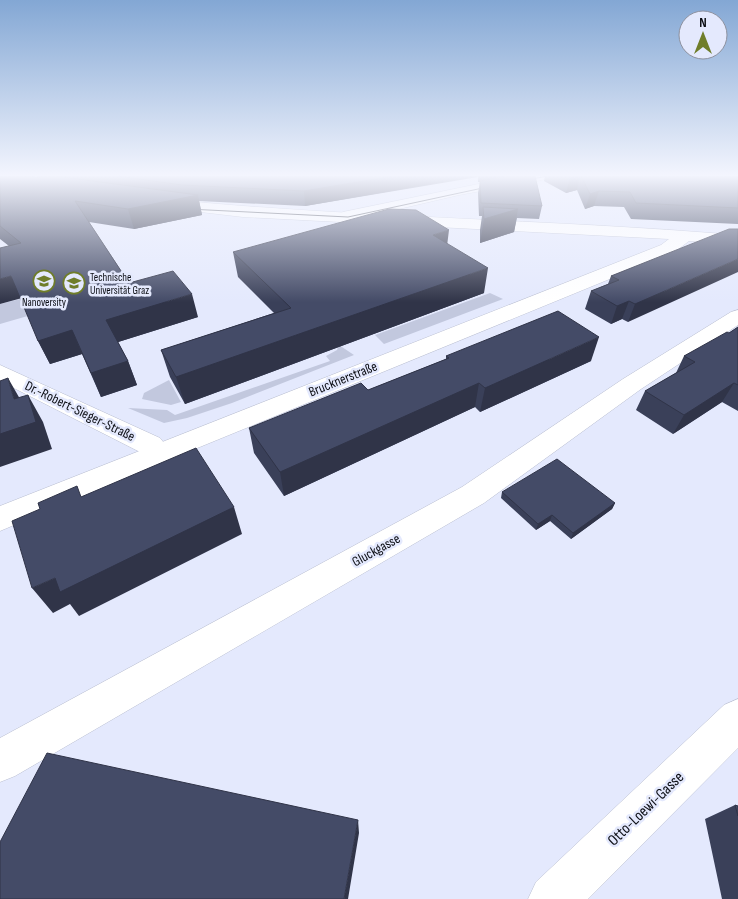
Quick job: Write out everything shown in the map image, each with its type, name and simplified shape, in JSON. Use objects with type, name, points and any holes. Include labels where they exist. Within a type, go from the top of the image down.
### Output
[{"type":"main road","points":[[382,218],[585,228],[738,240]]},
{"type":"main road","name":"Brucknerstraße","points":[[0,519],[158,452],[659,253],[685,236]]},
{"type":"main road","name":"Gluckgasse","points":[[0,761],[473,495],[632,384],[738,316]]},
{"type":"main road","name":"Dr.-Robert-Sieger-Straße","points":[[0,372],[150,445],[158,452]]},
{"type":"main road","name":"Otto-Loewi-Gasse","points":[[553,899],[738,719]]},
{"type":"shaded area","points":[[490,293],[503,299],[384,344],[375,335]]},
{"type":"shaded area","points":[[32,296],[38,313],[0,324],[0,304]]},
{"type":"shaded area","points":[[339,345],[354,355],[232,403],[187,418],[164,423],[128,408],[167,410],[175,415],[330,361],[326,356],[337,350]]},
{"type":"shaded area","points":[[169,380],[181,402],[171,405],[142,399],[144,393]]},
{"type":"building","points":[[0,218],[86,218],[129,283],[173,271],[192,294],[106,320],[128,361],[91,373],[72,330],[38,341],[11,276],[0,279],[0,248],[21,243],[0,226]]},
{"type":"building","points":[[357,218],[429,218],[449,230],[433,235],[488,268],[176,377],[161,350],[291,308],[233,252]]},
{"type":"building","points":[[729,229],[738,229],[738,259],[635,304],[629,301],[617,306],[591,291],[619,280],[611,276]]},
{"type":"building","points":[[558,311],[599,337],[485,388],[479,383],[280,472],[249,428],[361,383],[368,390],[449,358],[446,356]]},
{"type":"building","points":[[738,327],[738,385],[734,383],[684,415],[645,391],[695,362],[684,356]]},
{"type":"building","points":[[8,378],[14,399],[28,395],[36,422],[0,434],[0,381]]},
{"type":"building","points":[[196,448],[234,507],[60,592],[55,578],[32,588],[12,521],[40,509],[38,503],[77,486],[81,497]]},
{"type":"building","points":[[557,459],[615,503],[573,533],[552,515],[538,524],[502,492]]},
{"type":"building","points":[[47,753],[358,820],[344,899],[0,899],[0,842]]},
{"type":"place","name":"Nanoversity","points":[[44,281]]},
{"type":"place","name":"Technische Universität Graz","points":[[74,283]]}]
